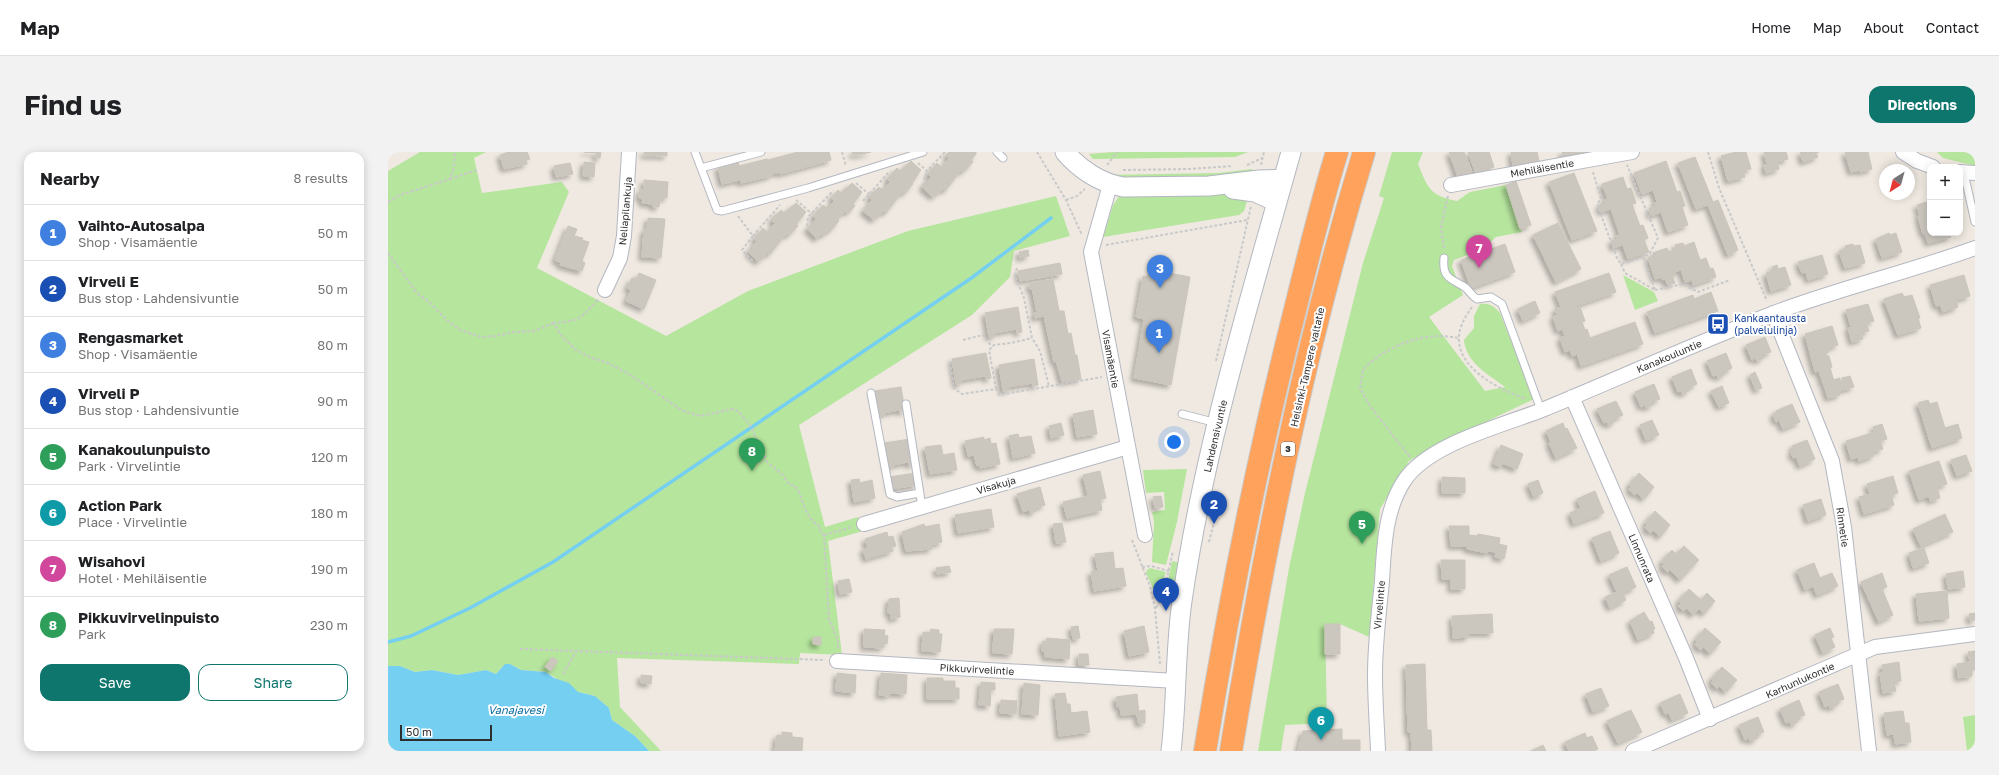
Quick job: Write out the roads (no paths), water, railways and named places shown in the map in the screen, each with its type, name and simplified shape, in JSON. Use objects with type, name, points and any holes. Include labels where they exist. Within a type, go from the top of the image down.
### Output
[{"type":"highway","points":[[1205,751],[1219,665],[1252,492],[1278,374],[1336,152]]},
{"type":"highway","name":"Helsinki-Tampere valtatie","points":[[1231,751],[1245,667],[1277,499],[1330,269],[1364,152]]},
{"type":"main road","points":[[1065,152],[1077,164],[1099,179],[1108,176],[1123,187],[1209,186],[1259,180],[1284,179]]},
{"type":"main road","name":"Lahdensivuntie","points":[[1171,751],[1182,602],[1198,510],[1218,423],[1291,152]]},
{"type":"main road","points":[[1209,186],[1255,192],[1277,202]]},
{"type":"street","name":"Neliapilankuja","points":[[605,290],[620,258],[624,236],[629,152]]},
{"type":"street","points":[[1903,152],[1917,161],[1927,165]]},
{"type":"street","name":"Mehiläisentie","points":[[1451,185],[1628,153]]},
{"type":"street","name":"Visamäentie","points":[[1108,176],[1090,252],[1145,535]]},
{"type":"street","name":"Kanakouluntie","points":[[1416,466],[1434,454],[1457,443],[1540,407],[1572,397],[1773,313],[1824,295],[1928,264],[1975,248]]},
{"type":"street","name":"Rinnetie","points":[[1773,313],[1832,461],[1844,527],[1857,655],[1869,751]]},
{"type":"street","name":"Linnunrata","points":[[1572,397],[1686,658],[1710,719]]},
{"type":"street","name":"Visakuja","points":[[864,524],[1128,447]]},
{"type":"street","name":"Virvelintie","points":[[1378,751],[1375,654],[1384,546],[1389,515],[1395,498],[1403,483],[1416,466]]},
{"type":"street","name":"Karhunlukontie","points":[[1632,751],[1710,719],[1875,647],[1975,634]]},
{"type":"street","name":"Pikkuvirvelintie","points":[[837,661],[1176,681]]},
{"type":"lane","points":[[695,152],[717,210],[722,211],[788,194],[923,152]]},
{"type":"lane","points":[[701,168],[761,152]]},
{"type":"lane","points":[[997,152],[1003,158]]},
{"type":"lane","points":[[1966,173],[1975,222]]},
{"type":"lane","points":[[1444,258],[1444,270],[1447,277],[1467,289],[1472,296],[1477,299],[1491,297],[1502,304],[1540,407]]},
{"type":"lane","points":[[871,393],[890,494],[896,497],[920,492]]},
{"type":"lane","points":[[906,404],[922,507]]},
{"type":"lane","points":[[1182,414],[1218,423]]},
{"type":"water","name":"Vanajavesi","points":[[505,664],[510,664],[521,670],[546,672],[554,678],[569,683],[578,692],[595,696],[609,708],[612,720],[635,736],[649,751],[388,751],[388,666],[400,666],[415,672],[432,670],[458,675],[486,670],[496,674]]},
{"type":"waterway","points":[[388,642],[411,636],[470,608],[553,562],[970,279],[1051,218]]},
{"type":"place","name":"Wisahovi","points":[[1479,268]]},
{"type":"place","name":"Rengasmarket","points":[[1160,288]]},
{"type":"place","name":"Kankaantausta (palvelulinja)","points":[[1718,324]]},
{"type":"place","name":"Vaihto-Autosalpa","points":[[1159,353]]},
{"type":"place","name":"Pikkuvirvelinpuisto","points":[[752,471]]},
{"type":"place","name":"Virveli E","points":[[1214,524]]},
{"type":"place","name":"Kanakoulunpuisto","points":[[1362,544]]},
{"type":"place","name":"Virveli P","points":[[1166,611]]},
{"type":"place","name":"Action Park","points":[[1321,740]]}]
